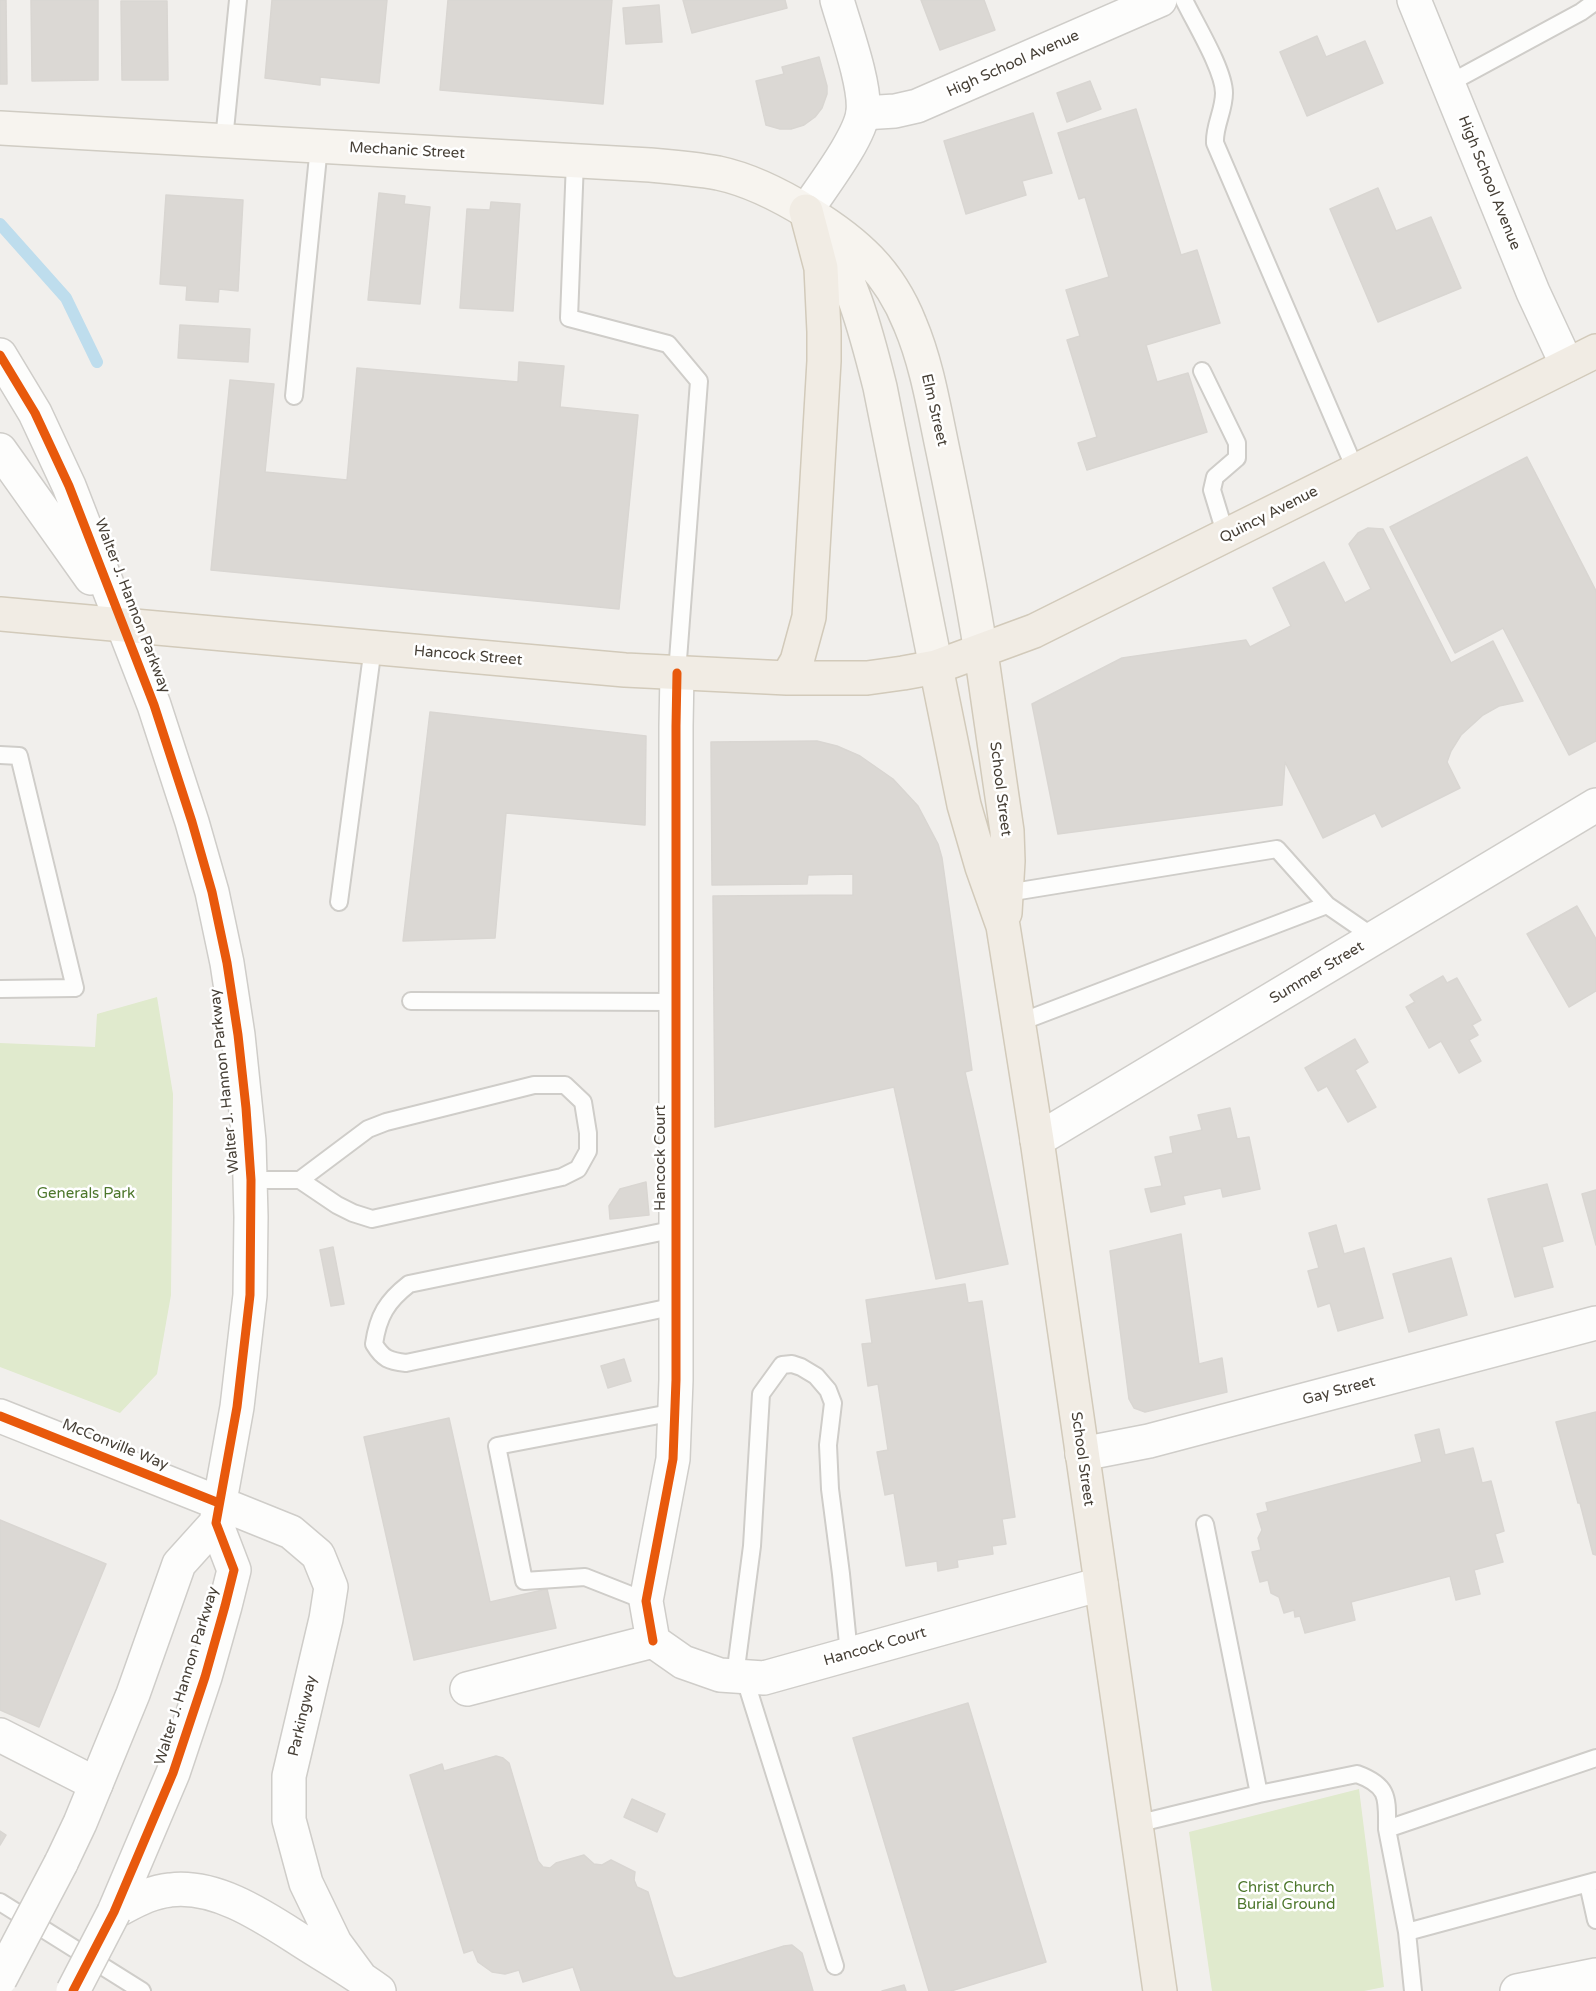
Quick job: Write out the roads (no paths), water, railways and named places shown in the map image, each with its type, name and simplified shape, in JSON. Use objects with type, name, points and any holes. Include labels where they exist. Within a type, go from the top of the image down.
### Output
[{"type":"main road","name":"Mechanic Street","points":[[0,128],[650,165],[717,173],[745,181],[771,191],[806,211]]},
{"type":"main road","name":"Elm Street","points":[[806,211],[847,237],[866,255],[882,273],[910,323],[919,349],[937,423],[966,562],[981,652]]},
{"type":"main road","points":[[806,211],[832,249],[857,308],[872,354],[936,667]]},
{"type":"main road","points":[[787,678],[797,661],[809,617],[824,361],[820,268],[815,240],[806,211]]},
{"type":"main road","name":"Quincy Avenue","points":[[936,667],[1034,631],[1596,351]]},
{"type":"main road","name":"Hancock Street","points":[[0,614],[677,673],[787,678],[867,678],[936,667]]},
{"type":"main road","name":"School Street","points":[[981,652],[1007,831],[1007,893],[1004,926]]},
{"type":"main road","name":"School Street","points":[[936,667],[964,805],[982,867],[1004,926],[1160,1991]]},
{"type":"street","points":[[806,211],[851,142],[863,113],[861,86],[837,0]]},
{"type":"street","name":"High School Avenue","points":[[863,113],[895,111],[917,106],[1160,0]]},
{"type":"street","name":"High School Avenue","points":[[1414,0],[1533,292],[1567,365]]},
{"type":"street","name":"Walter J. Hannon Parkway","points":[[0,355],[20,386],[52,447],[69,486],[150,695],[192,822],[220,929],[238,1035],[251,1180],[250,1295],[237,1407],[218,1513],[234,1570],[173,1773],[114,1912],[73,1991]]},
{"type":"street","name":"Walter J. Hannon Parkway","points":[[0,450],[122,624]]},
{"type":"street","name":"Hancock Court","points":[[677,673],[675,1412],[673,1459],[646,1600],[653,1641],[683,1662],[720,1675],[764,1678],[1101,1584]]},
{"type":"street","name":"Summer Street","points":[[1037,1140],[1596,805]]},
{"type":"street","name":"Gay Street","points":[[1082,1454],[1149,1441],[1596,1323]]},
{"type":"street","name":"McConville Way","points":[[0,1416],[218,1513]]},
{"type":"street","points":[[0,1978],[61,1863],[96,1784],[133,1694],[179,1564],[218,1513]]},
{"type":"street","name":"Parkingway","points":[[218,1513],[291,1532],[318,1555],[331,1587],[326,1619],[289,1776],[289,1820],[306,1883],[335,1944],[370,1984]]},
{"type":"street","points":[[467,1689],[653,1641]]},
{"type":"street","points":[[0,1735],[96,1784]]},
{"type":"street","name":"Parkingway","points":[[114,1912],[148,1894],[171,1890],[196,1891],[232,1901],[259,1914],[370,1984]]},
{"type":"street","points":[[1517,1991],[1596,1975]]},
{"type":"lane","points":[[224,140],[238,0]]},
{"type":"lane","points":[[1184,0],[1223,79],[1224,96],[1214,131],[1215,143],[1356,471]]},
{"type":"lane","points":[[1448,84],[1581,12],[1596,1]]},
{"type":"lane","points":[[294,396],[319,146]]},
{"type":"lane","points":[[575,161],[569,318],[668,344],[699,381],[677,673]]},
{"type":"lane","points":[[1202,371],[1237,442],[1237,458],[1215,477],[1212,490],[1226,536]]},
{"type":"lane","points":[[339,902],[374,647]]},
{"type":"lane","points":[[0,755],[19,756],[75,988],[0,989]]},
{"type":"lane","points":[[1007,893],[1277,849],[1327,905],[1375,938]]},
{"type":"lane","points":[[1018,1023],[1327,905]]},
{"type":"lane","points":[[411,1001],[676,1002]]},
{"type":"lane","points":[[251,1180],[300,1180],[337,1205],[372,1219],[562,1177],[578,1169],[588,1151],[588,1133],[583,1102],[565,1085],[534,1085],[386,1122],[368,1129],[300,1180]]},
{"type":"lane","points":[[676,1229],[409,1284],[383,1311],[374,1344],[380,1354],[392,1361],[406,1363],[676,1306]]},
{"type":"lane","points":[[835,1966],[740,1676],[752,1546],[761,1394],[782,1365],[792,1364],[816,1376],[828,1390],[833,1403],[828,1445],[830,1489],[849,1654]]},
{"type":"lane","points":[[646,1600],[585,1577],[524,1581],[497,1446],[675,1412]]},
{"type":"lane","points":[[1205,1524],[1259,1794]]},
{"type":"lane","points":[[1387,1829],[1596,1758]]},
{"type":"lane","points":[[1136,1824],[1259,1794],[1357,1774],[1373,1780],[1387,1797],[1387,1829],[1407,1932],[1413,1991]]},
{"type":"lane","points":[[1407,1932],[1592,1883],[1596,1920]]},
{"type":"lane","points":[[0,1902],[142,1991]]},
{"type":"waterway","points":[[0,224],[66,298],[97,362]]},
{"type":"park label","name":"Generals Park","points":[[86,1194]]},
{"type":"park label","name":"Christ Church Burial Ground","points":[[1286,1896]]}]
